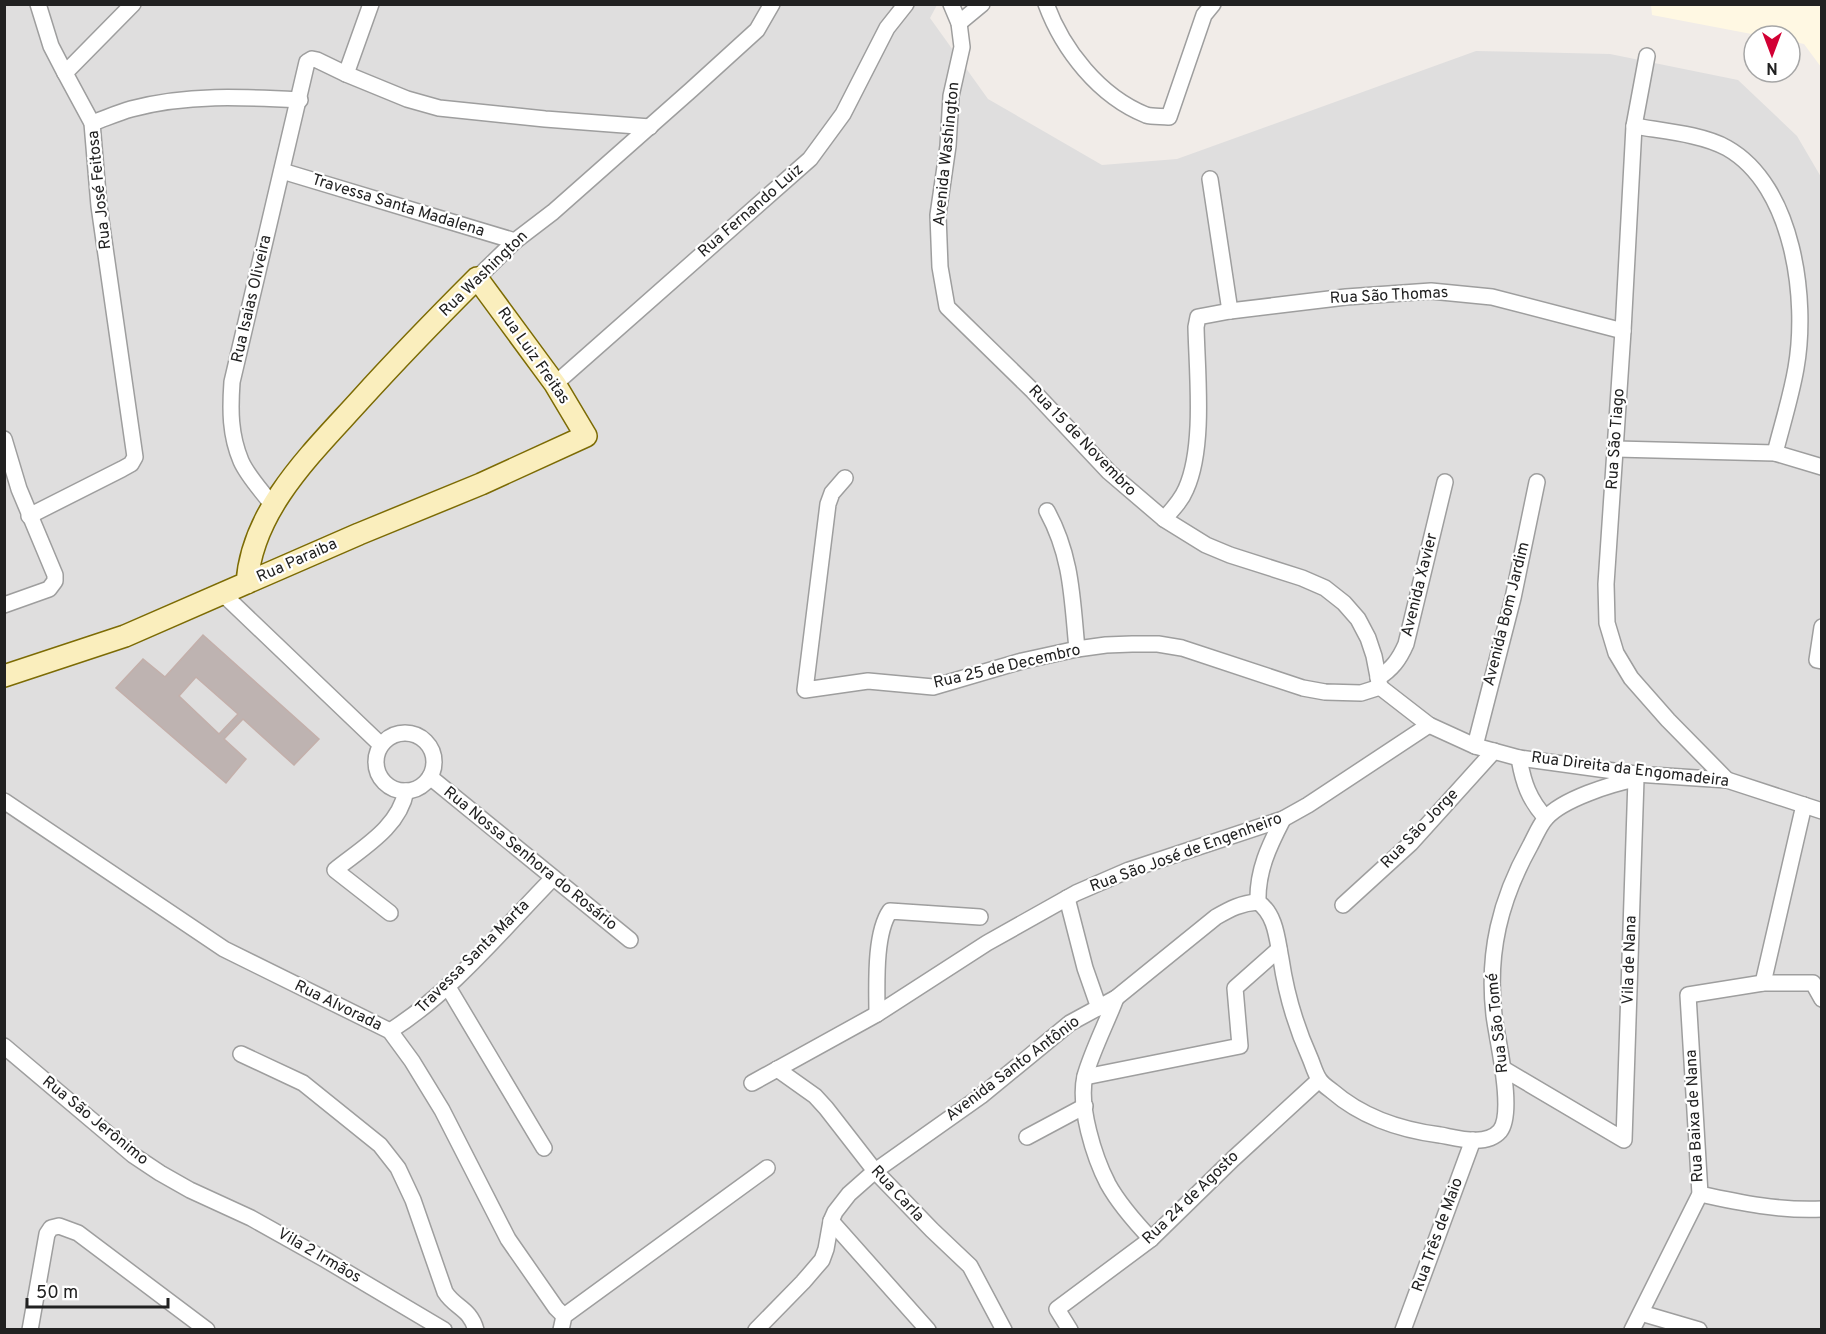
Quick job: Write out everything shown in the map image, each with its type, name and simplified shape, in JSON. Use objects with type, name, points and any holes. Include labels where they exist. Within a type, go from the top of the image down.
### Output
[{"type":"street","points":[[38,4],[51,46],[92,123]]},
{"type":"street","points":[[65,73],[133,4]]},
{"type":"street","points":[[371,4],[346,74],[407,99],[439,108],[650,127]]},
{"type":"street","name":"Rua Washington","points":[[247,583],[248,566],[253,549],[273,506],[308,456],[399,357],[477,278],[515,241],[553,212],[757,30],[772,4]]},
{"type":"street","name":"Rua Fernando Luiz","points":[[555,384],[810,159],[843,114],[887,28],[906,4]]},
{"type":"street","name":"Avenida Washington","points":[[947,307],[940,267],[938,214],[948,146],[951,96],[962,47],[959,23],[951,4]]},
{"type":"street","points":[[959,23],[982,4]]},
{"type":"street","points":[[1046,4],[1064,43],[1090,76],[1123,103],[1148,116],[1169,117],[1204,15],[1213,4]]},
{"type":"street","name":"Rua São Tiago","points":[[1647,56],[1634,126],[1606,585],[1607,623],[1616,652],[1638,686],[1727,780]]},
{"type":"street","name":"Rua Isaias Oliveira","points":[[273,506],[241,462],[233,437],[230,413],[232,382],[308,62],[312,59],[346,74]]},
{"type":"street","name":"Rua José Feitosa","points":[[29,516],[131,464],[135,457],[101,218],[92,123],[130,110],[164,102],[198,98],[300,100]]},
{"type":"street","points":[[1634,126],[1712,141],[1729,148],[1755,172],[1784,219],[1798,284],[1800,326],[1796,368],[1776,453]]},
{"type":"street","name":"Travessa Santa Madalena","points":[[282,171],[515,241]]},
{"type":"street","points":[[1210,179],[1230,311]]},
{"type":"street","name":"Rua Luiz Freitas","points":[[477,278],[555,384],[586,436]]},
{"type":"street","name":"Rua São Thomas","points":[[1164,519],[1178,504],[1186,489],[1197,444],[1196,327],[1198,317],[1347,297],[1431,291],[1492,297],[1623,331]]},
{"type":"street","name":"Rua 15 de Novembro","points":[[947,307],[1033,391],[1108,472],[1164,519],[1214,548],[1325,588],[1344,603],[1358,620],[1371,647],[1379,682]]},
{"type":"street","name":"Rua Paraiba","points":[[4,676],[125,636],[359,534],[481,484],[586,436]]},
{"type":"street","points":[[4,439],[8,470],[55,575],[52,585],[38,593],[4,605]]},
{"type":"street","points":[[1616,449],[1776,453],[1818,461]]},
{"type":"street","name":"Rua 25 de Decembro","points":[[845,478],[832,493],[828,504],[805,690],[868,681],[933,687],[1022,661],[1077,649],[1106,645],[1158,644],[1189,650],[1303,688],[1342,694],[1360,693],[1379,682]]},
{"type":"street","name":"Avenida Xavier","points":[[1379,682],[1400,658],[1406,644],[1445,482]]},
{"type":"street","name":"Avenida Bom Jardim","points":[[1475,746],[1513,598],[1537,482]]},
{"type":"street","points":[[1047,511],[1060,534],[1066,555],[1077,649]]},
{"type":"street","points":[[223,594],[381,745]]},
{"type":"street","points":[[1819,660],[1821,627]]},
{"type":"street","name":"Rua Direita da Engomadeira","points":[[1379,682],[1429,725],[1475,746],[1520,758],[1636,777],[1727,780],[1821,812]]},
{"type":"street","name":"Rua São José de Engenheiro","points":[[752,1083],[877,1014],[987,943],[1067,898],[1129,870],[1283,819],[1429,725]]},
{"type":"street","points":[[401,733],[417,736],[429,746],[433,754],[433,770],[430,777],[424,785],[406,792],[388,786],[377,772],[376,753],[386,739],[401,733]]},
{"type":"street","name":"Rua São Jorge","points":[[1343,905],[1411,843],[1494,751]]},
{"type":"street","points":[[1520,758],[1526,790],[1534,805],[1546,818],[1580,796],[1636,777]]},
{"type":"street","name":"Rua Nossa Senhora do Rosário","points":[[430,777],[630,940]]},
{"type":"street","name":"Vila de Nana","points":[[1502,1068],[1624,1140],[1636,777]]},
{"type":"street","points":[[390,913],[335,870],[394,822],[406,792]]},
{"type":"street","name":"Rua Alvorada","points":[[4,801],[224,950],[390,1031],[412,1061],[442,1110],[508,1239],[556,1308],[563,1323],[767,1168]]},
{"type":"street","points":[[1804,805],[1763,982],[1814,982],[1821,999]]},
{"type":"street","name":"Rua São Tomé","points":[[1473,1140],[1490,1139],[1501,1130],[1505,1119],[1506,1104],[1494,1015],[1491,972],[1495,936],[1518,867],[1546,818]]},
{"type":"street","points":[[1283,819],[1263,864],[1257,892],[1258,902],[1265,907],[1270,916],[1298,1031],[1319,1080],[1343,1101],[1375,1118],[1405,1129],[1473,1140]]},
{"type":"street","name":"Travessa Santa Marta","points":[[390,1031],[417,1014],[448,987],[553,878]]},
{"type":"street","points":[[1067,898],[1085,968],[1099,1008]]},
{"type":"street","name":"Avenida Santo Antônio","points":[[831,1221],[849,1194],[875,1170],[981,1096],[1070,1023],[1116,998],[1216,917],[1245,903],[1258,902]]},
{"type":"street","points":[[877,1014],[877,968],[880,939],[890,911],[980,917]]},
{"type":"street","points":[[1085,1077],[1240,1046],[1235,988],[1279,948]]},
{"type":"street","name":"Rua Baixa de Nana","points":[[1632,1329],[1700,1194],[1688,995],[1763,982]]},
{"type":"street","points":[[448,987],[544,1148]]},
{"type":"street","points":[[1116,998],[1085,1077],[1085,1106],[1096,1154],[1108,1183],[1126,1210],[1150,1239]]},
{"type":"street","name":"Rua São Jerônimo","points":[[4,1046],[133,1155],[190,1190]]},
{"type":"street","points":[[241,1054],[303,1083],[380,1145],[398,1168],[448,1298],[465,1309],[473,1319],[476,1329]]},
{"type":"street","name":"Rua Carla","points":[[777,1069],[815,1096],[875,1170],[970,1266],[1004,1329]]},
{"type":"street","name":"Rua 24 de Agosto","points":[[1071,1329],[1057,1309],[1150,1239],[1319,1080]]},
{"type":"street","points":[[1027,1137],[1085,1106]]},
{"type":"street","name":"Rua Três de Maio","points":[[1402,1329],[1473,1140]]},
{"type":"street","name":"Vila 2 Irmãos","points":[[190,1190],[270,1228],[444,1329]]},
{"type":"street","points":[[1700,1194],[1761,1207],[1788,1210],[1821,1209]]},
{"type":"street","points":[[756,1329],[822,1260],[831,1221]]},
{"type":"street","points":[[831,1221],[928,1329]]},
{"type":"street","points":[[30,1329],[47,1234],[51,1228],[59,1226],[78,1233],[207,1329]]},
{"type":"street","points":[[1641,1314],[1699,1329]]},
{"type":"shaded area","points":[[4,5],[937,5],[930,18],[988,99],[1102,165],[1177,159],[1476,51],[1610,54],[1738,80],[1797,136],[1821,177],[1821,1329],[5,1329]]},
{"type":"shaded area","points":[[1651,5],[1821,5],[1821,67],[1802,44],[1802,24],[1742,24],[1742,32],[1652,15]]},
{"type":"building","points":[[203,635],[319,739],[294,765],[243,719],[224,739],[246,759],[226,783],[116,688],[143,659],[165,677]],"holes":[[[196,677],[238,714],[219,734],[179,696]]]}]
